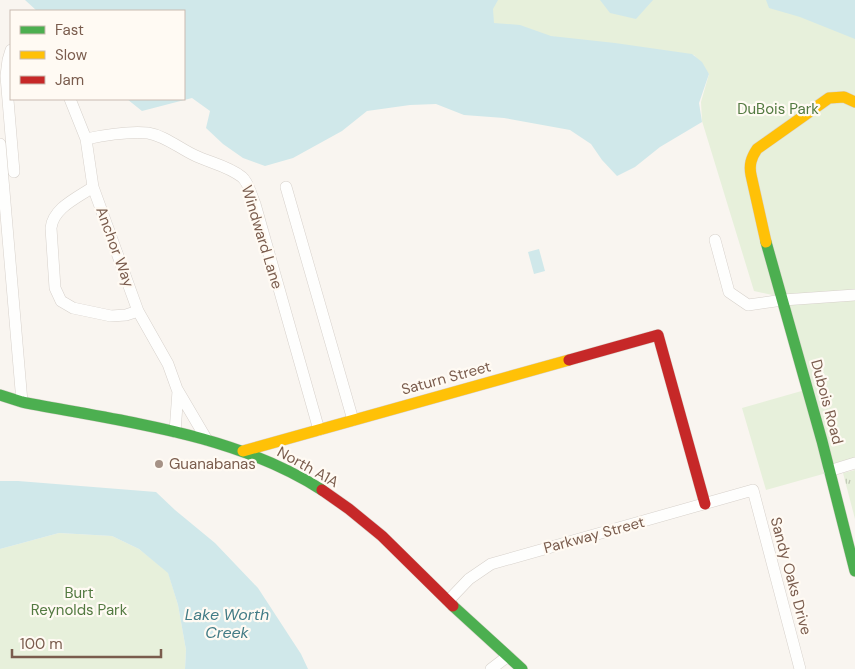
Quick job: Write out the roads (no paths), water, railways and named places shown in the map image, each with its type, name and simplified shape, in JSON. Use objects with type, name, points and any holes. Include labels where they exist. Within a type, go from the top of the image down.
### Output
[{"type":"street","points":[[10,53],[6,76],[14,172]]},
{"type":"street","name":"Dubois Road","points":[[855,102],[844,97],[829,98],[757,150],[750,162],[750,176],[756,192],[762,228],[822,441],[855,571]]},
{"type":"street","name":"Anchor Way","points":[[70,100],[86,139],[93,187],[138,311],[168,364],[177,389],[207,440]]},
{"type":"street","name":"Windward Lane","points":[[86,139],[117,134],[154,134],[198,157],[229,169],[246,182],[257,213],[319,430]]},
{"type":"street","points":[[0,144],[22,402]]},
{"type":"street","points":[[93,187],[60,209],[52,221],[50,228],[57,295],[67,306],[102,314],[119,316],[138,311]]},
{"type":"street","points":[[286,187],[353,420]]},
{"type":"street","points":[[715,240],[729,292],[748,305],[783,300],[855,295]]},
{"type":"street","name":"Saturn Street","points":[[243,451],[658,335],[705,504]]},
{"type":"street","name":"Anchor Way","points":[[175,432],[177,389]]},
{"type":"street","name":"North A1A","points":[[0,395],[22,402],[207,440],[243,451],[289,471],[341,503],[383,538],[522,669]]},
{"type":"street","name":"North A1A","points":[[0,404],[22,402]]},
{"type":"street","points":[[829,471],[855,463]]},
{"type":"street","name":"Parkway Street","points":[[448,601],[469,579],[491,564],[753,490]]},
{"type":"street","name":"Sandy Oaks Drive","points":[[753,490],[800,669]]},
{"type":"street","points":[[492,669],[508,656]]},
{"type":"water","points":[[25,0],[498,0],[493,9],[494,23],[520,25],[551,36],[692,54],[702,62],[709,74],[699,103],[702,122],[660,147],[635,167],[617,176],[602,160],[591,144],[570,130],[504,118],[464,115],[436,104],[410,105],[367,111],[342,131],[293,158],[265,166],[243,158],[223,144],[206,128],[210,111],[192,98],[185,100],[185,10],[36,10]]},
{"type":"water","points":[[600,0],[653,0],[636,19],[610,13]]},
{"type":"water","points":[[766,0],[855,0],[855,39],[800,17],[769,8]]},
{"type":"water","points":[[128,100],[184,100],[142,111]]},
{"type":"water","points":[[539,249],[545,271],[534,274],[528,252]]},
{"type":"water","name":"Lake Worth Creek","points":[[0,481],[156,492],[215,543],[258,588],[301,654],[308,669],[185,669],[186,650],[178,605],[168,573],[139,549],[112,536],[59,533],[0,549]]},
{"type":"place","name":"Guanabanas","points":[[159,464]]},
{"type":"park label","name":"DuBois Park","points":[[778,109]]},
{"type":"park label","name":"Burt Reynolds Park","points":[[79,602]]}]
